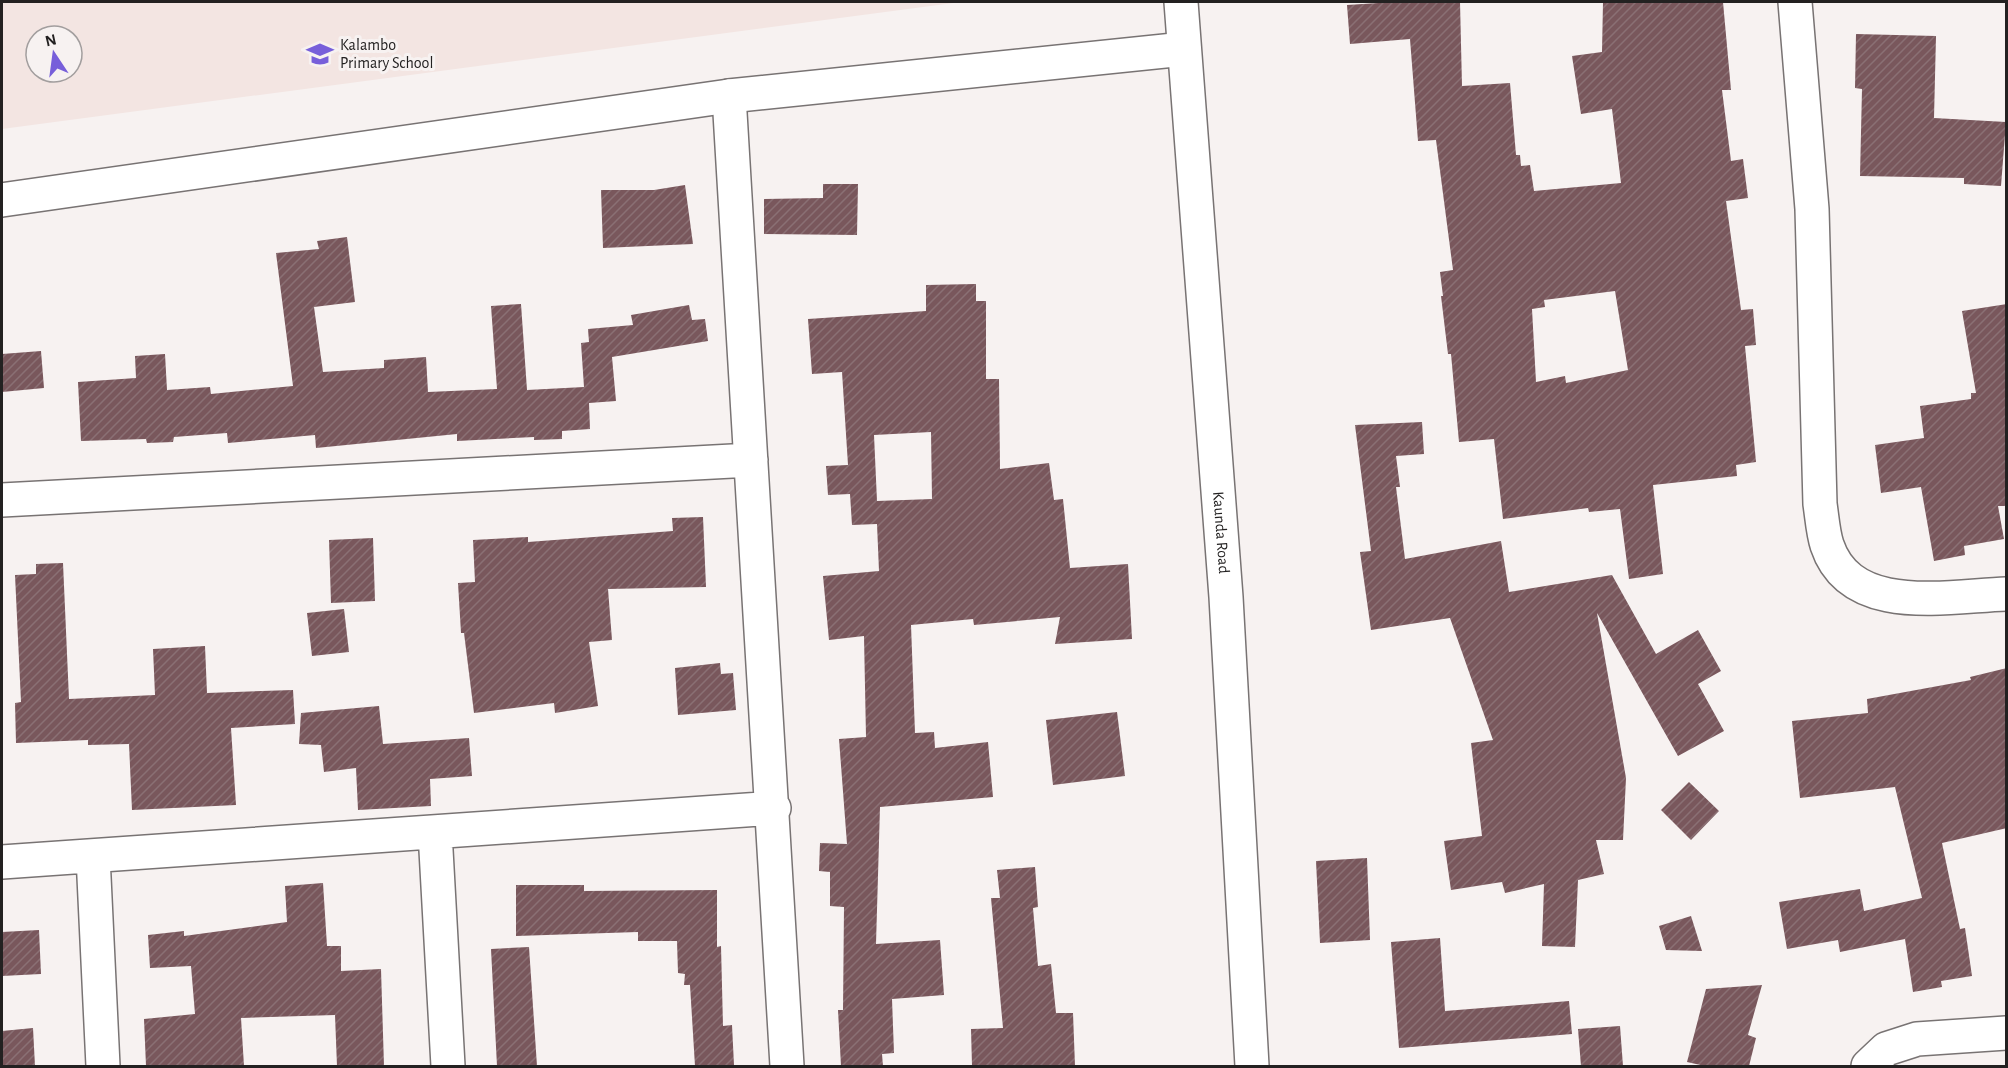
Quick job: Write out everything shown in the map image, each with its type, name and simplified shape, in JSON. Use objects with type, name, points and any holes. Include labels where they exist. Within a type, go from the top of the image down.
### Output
[{"type":"street","name":"Kaunda Road","points":[[1181,2],[1226,597],[1252,1066]]},
{"type":"street","points":[[1795,2],[1812,209],[1820,504],[1827,544],[1839,569],[1860,587],[1889,598],[2007,594]]},
{"type":"street","points":[[2,200],[729,96],[1184,50]]},
{"type":"street","points":[[729,96],[774,808],[787,1066]]},
{"type":"street","points":[[2,500],[751,460]]},
{"type":"street","points":[[2,862],[774,808]]},
{"type":"street","points":[[435,832],[448,1066]]},
{"type":"street","points":[[93,856],[103,1066]]},
{"type":"street","points":[[1868,1066],[1886,1049],[1917,1039],[2007,1033]]},
{"type":"shaded area","name":"Kalambo Primary School","points":[[2,2],[961,2],[2,129]]},
{"type":"building","points":[[1460,2],[1462,86],[1510,83],[1516,155],[1520,155],[1521,166],[1530,165],[1534,191],[1621,183],[1612,109],[1581,114],[1572,56],[1602,52],[1603,2],[1723,2],[1731,90],[1722,90],[1731,161],[1743,159],[1748,198],[1726,201],[1741,310],[1753,309],[1756,345],[1745,346],[1756,462],[1736,465],[1737,476],[1653,485],[1663,574],[1629,579],[1620,509],[1589,512],[1588,508],[1503,519],[1494,439],[1459,442],[1451,354],[1448,354],[1440,272],[1453,270],[1436,140],[1418,141],[1410,39],[1350,44],[1347,5]],"holes":[[[1615,291],[1628,370],[1566,383],[1565,376],[1536,382],[1532,309],[1545,307],[1544,300]]]},
{"type":"building","points":[[1856,34],[1936,36],[1934,118],[2006,122],[2001,186],[1964,184],[1964,178],[1860,176],[1862,89],[1855,88]]},
{"type":"building","points":[[823,184],[858,184],[857,235],[764,234],[764,199],[823,198]]},
{"type":"building","points":[[685,185],[693,244],[603,248],[601,190],[654,190]]},
{"type":"building","points":[[347,237],[355,302],[314,307],[323,372],[384,368],[384,360],[426,357],[428,392],[497,389],[491,306],[521,304],[527,390],[584,387],[581,343],[589,342],[588,329],[633,325],[631,315],[689,305],[692,320],[705,319],[708,341],[612,357],[616,401],[589,403],[590,429],[562,431],[562,439],[534,440],[534,437],[457,441],[457,434],[316,448],[315,435],[228,443],[227,433],[174,437],[173,442],[147,443],[146,439],[81,441],[78,382],[136,378],[135,356],[165,354],[167,390],[210,387],[211,394],[293,386],[276,253],[319,249],[317,241]]},
{"type":"building","points":[[976,284],[976,301],[986,301],[986,379],[999,379],[1000,469],[1049,463],[1054,500],[1063,499],[1070,568],[1128,564],[1132,639],[1055,644],[1060,617],[974,625],[973,619],[911,625],[915,733],[934,732],[935,748],[988,742],[993,797],[880,807],[876,944],[940,940],[944,995],[892,999],[894,1053],[882,1054],[883,1066],[841,1066],[838,1010],[843,1010],[844,907],[830,906],[830,872],[819,871],[820,843],[847,844],[839,739],[866,737],[864,636],[829,640],[823,576],[879,571],[877,524],[852,525],[850,494],[828,495],[826,466],[848,465],[842,372],[812,374],[808,319],[926,311],[926,285]],"holes":[[[931,432],[932,499],[877,501],[874,435]]]},
{"type":"building","points":[[2007,304],[2007,506],[1998,506],[2004,539],[1964,546],[1965,555],[1934,561],[1921,487],[1881,493],[1875,445],[1924,438],[1920,406],[1971,399],[1971,393],[1976,393],[1962,311]]},
{"type":"building","points":[[41,351],[44,388],[2,392],[2,354]]},
{"type":"building","points":[[1422,422],[1424,454],[1396,456],[1400,487],[1396,487],[1405,559],[1501,541],[1509,592],[1612,575],[1656,654],[1698,630],[1721,671],[1698,684],[1724,731],[1678,756],[1597,613],[1626,778],[1623,840],[1596,840],[1604,874],[1578,880],[1575,947],[1542,946],[1544,884],[1505,893],[1502,882],[1451,890],[1444,841],[1482,836],[1471,743],[1493,740],[1450,618],[1371,630],[1360,552],[1371,551],[1355,425]]},
{"type":"building","points":[[703,517],[706,587],[608,589],[612,640],[589,642],[598,706],[555,713],[554,703],[474,713],[464,633],[461,633],[458,583],[475,582],[473,540],[528,537],[528,542],[673,531],[672,518]]},
{"type":"building","points":[[373,538],[375,601],[331,603],[329,540]]},
{"type":"building","points":[[63,563],[69,699],[155,695],[153,649],[205,646],[207,693],[293,690],[295,724],[231,728],[236,805],[132,810],[129,744],[88,745],[88,740],[16,743],[15,703],[21,702],[15,575],[36,574],[36,564]]},
{"type":"building","points":[[344,609],[349,652],[312,656],[307,613]]},
{"type":"building","points":[[720,663],[721,674],[733,673],[736,710],[678,715],[675,668]]},
{"type":"building","points":[[2007,668],[2007,828],[1942,843],[1960,929],[1965,928],[1972,976],[1941,981],[1942,987],[1913,992],[1905,939],[1840,952],[1838,940],[1787,949],[1779,902],[1860,889],[1864,911],[1922,898],[1895,787],[1800,798],[1792,721],[1868,713],[1867,699],[1971,680],[1970,677]]},
{"type":"building","points":[[379,706],[383,744],[469,738],[472,776],[430,779],[431,806],[358,810],[356,768],[324,772],[321,745],[299,744],[301,713]]},
{"type":"building","points":[[1117,712],[1125,776],[1053,785],[1046,720]]},
{"type":"building","points":[[1689,782],[1719,811],[1691,840],[1661,810]]},
{"type":"building","points":[[1367,858],[1370,940],[1320,943],[1316,861]]},
{"type":"building","points":[[1035,867],[1038,907],[1033,908],[1038,966],[1051,964],[1056,1013],[1073,1013],[1075,1066],[972,1066],[971,1029],[1003,1028],[991,898],[1000,898],[997,870]]},
{"type":"building","points":[[323,883],[327,946],[341,946],[341,971],[381,969],[384,1066],[337,1066],[335,1015],[241,1018],[244,1066],[146,1066],[144,1019],[195,1014],[191,966],[150,968],[148,935],[184,931],[184,936],[287,922],[285,886]]},
{"type":"building","points":[[516,885],[584,885],[584,891],[717,890],[717,947],[721,946],[723,1026],[732,1025],[734,1065],[695,1066],[690,985],[684,985],[685,974],[678,973],[677,941],[638,941],[638,932],[516,936]]},
{"type":"building","points":[[1691,916],[1702,951],[1666,950],[1659,926]]},
{"type":"building","points":[[39,930],[41,974],[2,976],[2,932]]},
{"type":"building","points":[[1440,938],[1445,1011],[1569,1001],[1572,1034],[1399,1048],[1391,942]]},
{"type":"building","points":[[529,947],[537,1066],[497,1066],[491,949]]},
{"type":"building","points":[[1762,985],[1748,1035],[1756,1038],[1749,1066],[1705,1066],[1687,1062],[1706,989]]},
{"type":"building","points":[[1620,1026],[1623,1066],[1581,1066],[1578,1029]]},
{"type":"building","points":[[33,1028],[35,1066],[2,1066],[2,1031]]},
{"type":"place","name":"Kalambo Primary School","points":[[320,54]]}]
